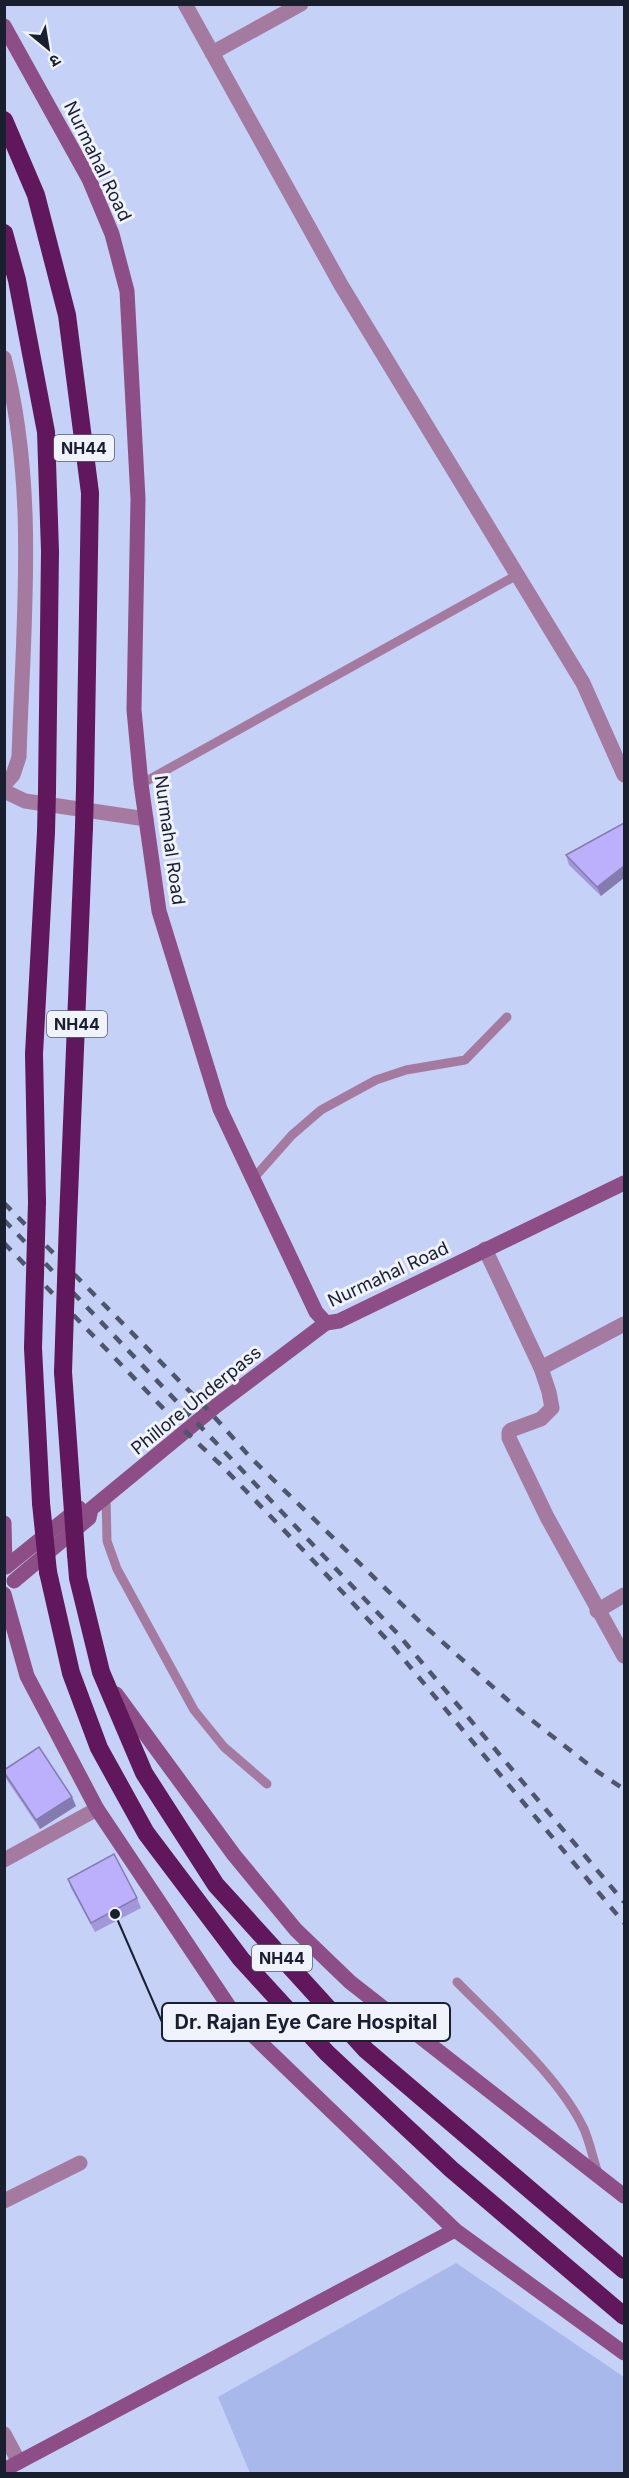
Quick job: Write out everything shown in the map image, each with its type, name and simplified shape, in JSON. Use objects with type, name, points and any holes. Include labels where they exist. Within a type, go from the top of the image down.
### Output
[{"type":"highway","name":"NH44","points":[[4,120],[36,195],[67,315],[90,493],[84,827],[63,1372],[78,1578],[100,1672],[144,1773],[216,1885],[366,2050],[624,2270]]},
{"type":"highway","name":"NH44","points":[[4,233],[17,280],[46,432],[50,551],[47,791],[34,1054],[37,1202],[33,1348],[41,1503],[48,1572],[70,1673],[99,1748],[146,1833],[242,1959],[327,2054],[451,2169],[624,2316]]},
{"type":"main road","name":"Nurmahal Road","points":[[4,26],[89,179],[112,234],[127,291],[138,499],[134,710],[141,784],[159,911],[220,1109],[316,1312],[326,1323],[339,1321],[624,1182]]},
{"type":"main road","name":"Phillore Underpass","points":[[6,1578],[80,1507],[91,1509],[216,1406],[326,1323]]},
{"type":"main road","points":[[4,1523],[6,1578],[27,1676],[97,1809],[240,2023],[455,2230],[624,2354]]},
{"type":"main road","points":[[100,1672],[234,1855],[296,1930],[350,1982],[624,2196]]},
{"type":"main road","points":[[4,2470],[455,2230]]},
{"type":"street","points":[[185,4],[341,285],[583,683],[624,775]]},
{"type":"street","points":[[212,53],[301,4]]},
{"type":"street","points":[[4,358],[13,392],[22,452],[26,543],[19,757],[13,775],[4,785]]},
{"type":"street","points":[[4,791],[25,801],[146,819]]},
{"type":"street","points":[[485,1249],[541,1368],[552,1408],[541,1419],[511,1430],[508,1435],[547,1517],[597,1611],[624,1656]]},
{"type":"street","points":[[541,1368],[624,1324]]},
{"type":"street","points":[[597,1611],[624,1595]]},
{"type":"street","points":[[4,1860],[97,1809]]},
{"type":"street","points":[[4,2201],[80,2163]]},
{"type":"street","points":[[4,2434],[19,2462]]},
{"type":"lane","points":[[141,784],[517,575]]},
{"type":"lane","points":[[253,1179],[292,1135],[321,1110],[376,1080],[406,1071],[465,1059],[507,1017]]},
{"type":"lane","points":[[106,1497],[107,1541],[117,1569],[194,1710],[224,1747],[267,1784]]},
{"type":"lane","points":[[458,1982],[547,2075],[570,2104],[584,2130],[599,2176]]},
{"type":"shaded area","points":[[456,2263],[624,2377],[624,2473],[250,2473],[218,2397]]},
{"type":"building","points":[[624,823],[624,866],[597,887],[566,855]]},
{"type":"building","points":[[39,1747],[72,1797],[36,1820],[4,1770]]},
{"type":"building","points":[[114,1854],[137,1898],[91,1923],[68,1879]]},
{"type":"railway","points":[[4,1203],[210,1412],[250,1457],[420,1622],[520,1711],[598,1772],[624,1789]]},
{"type":"railway","points":[[4,1220],[397,1633],[624,1902]]},
{"type":"railway","points":[[4,1243],[306,1553],[391,1644],[624,1923]]},
{"type":"place","name":"Dr. Rajan Eye Care Hospital","points":[[115,1914]]}]
